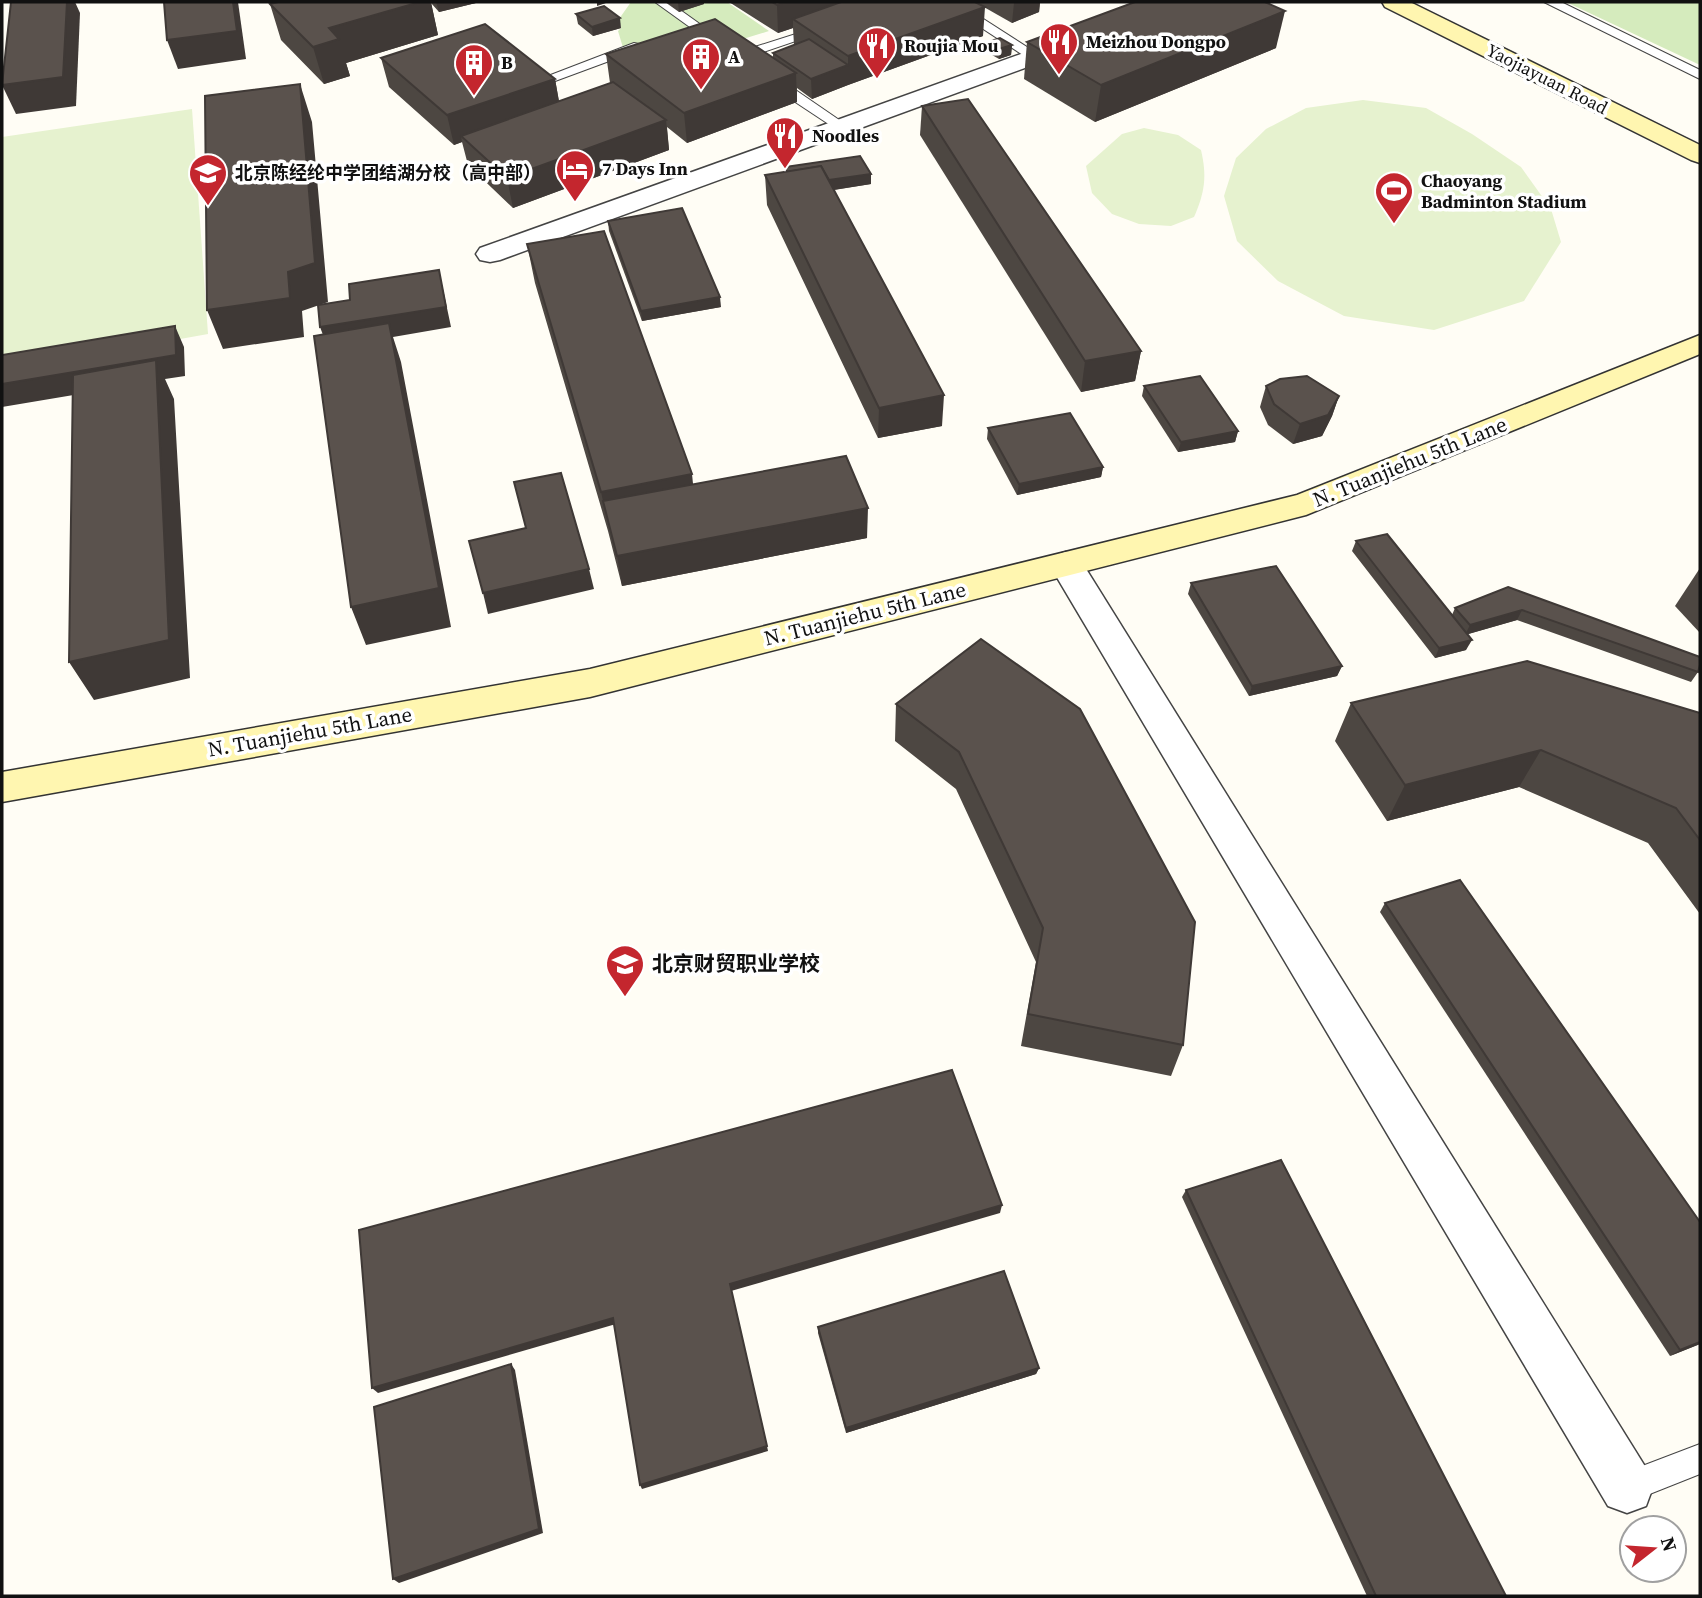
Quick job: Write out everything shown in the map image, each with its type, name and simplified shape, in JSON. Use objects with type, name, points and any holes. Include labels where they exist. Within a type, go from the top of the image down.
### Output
[{"type":"street","name":"Yaojiayuan Road","points":[[1393,2],[1700,155]]},
{"type":"street","points":[[490,254],[1096,34]]},
{"type":"street","name":"N. Tuanjiehu 5th Lane","points":[[2,787],[590,683],[1306,504],[1700,344]]},
{"type":"street","points":[[1066,564],[1627,1487]]},
{"type":"lane","points":[[661,2],[687,28],[841,126]]},
{"type":"lane","points":[[948,2],[1034,56]]},
{"type":"lane","points":[[1551,2],[1700,75]]},
{"type":"lane","points":[[748,65],[828,27]]},
{"type":"lane","points":[[542,81],[647,43]]},
{"type":"lane","points":[[1627,1487],[1700,1459]]},
{"type":"green space","points":[[631,2],[727,2],[769,31],[717,47],[624,51],[618,31],[621,28],[619,19]]},
{"type":"green space","points":[[1566,2],[1700,2],[1700,65]]},
{"type":"green space","name":"Chaoyang Badminton Stadium","points":[[1363,100],[1426,108],[1472,134],[1521,167],[1551,209],[1561,242],[1524,301],[1434,330],[1344,316],[1278,281],[1237,241],[1224,196],[1236,158],[1266,129],[1306,108]]},
{"type":"green space","points":[[192,109],[208,334],[2,371],[2,137]]},
{"type":"green space","points":[[1144,128],[1178,135],[1201,150],[1204,184],[1194,217],[1171,226],[1139,224],[1112,214],[1092,193],[1086,166],[1122,134]]},
{"type":"building","points":[[11,2],[67,2],[63,77],[2,85]]},
{"type":"building","points":[[164,2],[233,2],[237,31],[167,40]]},
{"type":"building","points":[[420,2],[329,28],[339,39],[313,47],[270,4]]},
{"type":"building","points":[[841,2],[975,2],[985,7],[848,56],[793,19]]},
{"type":"building","points":[[1135,2],[1265,2],[1285,11],[1101,85],[1027,42]]},
{"type":"building","points":[[604,6],[620,18],[592,27],[576,14]]},
{"type":"building","points":[[715,19],[796,73],[684,113],[606,54]]},
{"type":"building","points":[[485,24],[555,79],[447,115],[381,58]]},
{"type":"building","points":[[1000,38],[1012,45],[999,49],[988,42]]},
{"type":"building","points":[[809,39],[848,65],[811,79],[773,53]]},
{"type":"building","points":[[613,82],[666,120],[507,178],[461,136]]},
{"type":"building","points":[[300,84],[315,263],[288,272],[290,298],[207,310],[205,96]]},
{"type":"building","points":[[968,99],[1141,351],[1085,361],[922,106]]},
{"type":"building","points":[[860,156],[871,174],[829,180],[821,166],[787,172],[785,167]]},
{"type":"building","points":[[821,166],[944,395],[879,408],[765,175]]},
{"type":"building","points":[[682,208],[720,297],[641,311],[608,221]]},
{"type":"building","points":[[604,231],[692,474],[601,492],[527,244]]},
{"type":"building","points":[[439,270],[446,307],[320,327],[318,305],[350,300],[349,284]]},
{"type":"building","points":[[389,323],[439,588],[351,607],[314,336]]},
{"type":"building","points":[[175,326],[176,355],[2,384],[2,355]]},
{"type":"building","points":[[156,360],[169,640],[69,662],[73,375]]},
{"type":"building","points":[[1200,376],[1238,431],[1181,442],[1144,386]]},
{"type":"building","points":[[1307,376],[1339,396],[1328,415],[1300,424],[1274,404],[1266,386],[1280,379]]},
{"type":"building","points":[[1070,413],[1103,467],[1019,484],[988,428]]},
{"type":"building","points":[[846,456],[868,508],[617,556],[603,501]]},
{"type":"building","points":[[561,473],[589,569],[483,593],[469,541],[526,528],[514,482]]},
{"type":"building","points":[[1387,534],[1472,640],[1439,648],[1356,541]]},
{"type":"building","points":[[1276,566],[1342,666],[1252,686],[1191,583]]},
{"type":"building","points":[[1508,587],[1700,657],[1698,672],[1522,610],[1470,625],[1455,608]]},
{"type":"building","points":[[981,639],[1080,709],[1195,922],[1183,1045],[1028,1014],[1043,928],[959,752],[896,704]]},
{"type":"building","points":[[1527,661],[1700,713],[1700,840],[1676,808],[1541,750],[1405,785],[1351,703]]},
{"type":"building","points":[[1460,880],[1700,1222],[1700,1342],[1680,1350],[1385,903]]},
{"type":"building","points":[[952,1070],[1002,1205],[730,1284],[767,1446],[640,1485],[613,1318],[372,1388],[359,1230]]},
{"type":"building","points":[[1281,1160],[1506,1596],[1376,1596],[1186,1190]]},
{"type":"building","points":[[1004,1271],[1039,1368],[846,1428],[818,1327]]},
{"type":"building","points":[[511,1364],[539,1529],[393,1579],[374,1407]]},
{"type":"place","name":"Meizhou Dongpo","points":[[1059,76]]},
{"type":"place","name":"Roujia Mou","points":[[877,80]]},
{"type":"place","name":"A","points":[[701,91]]},
{"type":"place","name":"B","points":[[474,97]]},
{"type":"place","name":"Noodles","points":[[785,170]]},
{"type":"place","name":"7 Days Inn","points":[[575,203]]},
{"type":"place","name":"北京陈经纶中学团结湖分校（高中部）","points":[[208,207]]},
{"type":"place","name":"Chaoyang Badminton Stadium","points":[[1394,225]]},
{"type":"place","name":"北京财贸职业学校","points":[[625,998]]}]
